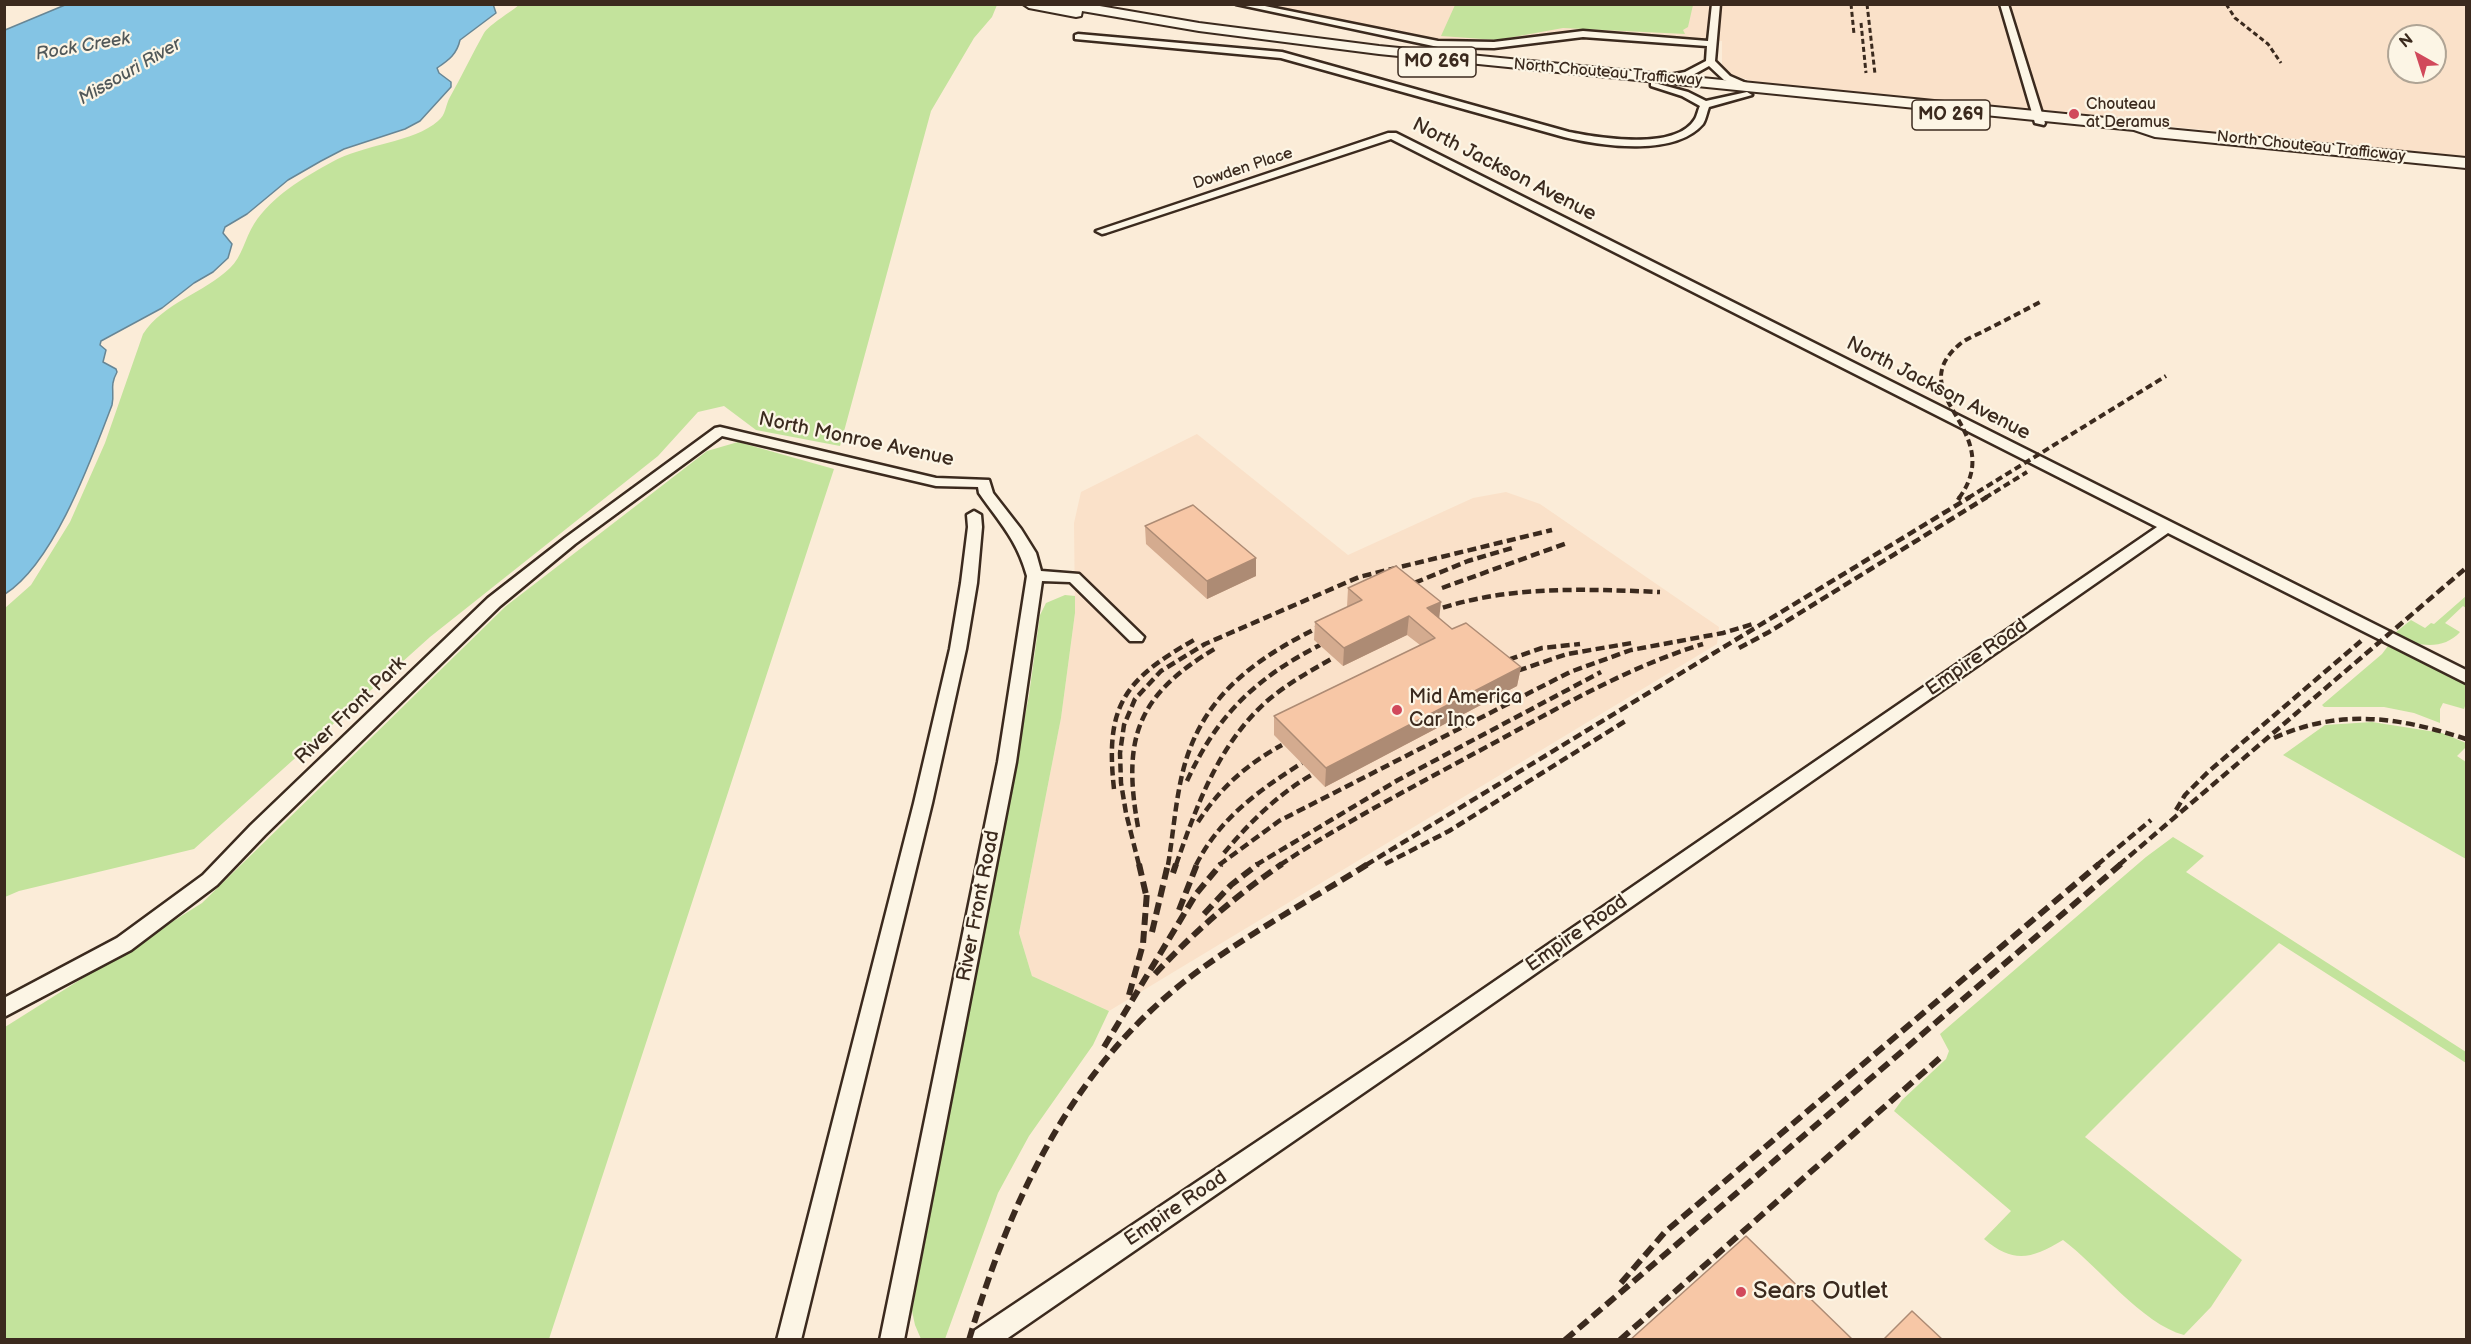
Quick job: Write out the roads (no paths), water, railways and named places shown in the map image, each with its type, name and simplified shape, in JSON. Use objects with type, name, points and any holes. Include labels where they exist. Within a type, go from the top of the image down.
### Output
[{"type":"main road","name":"North Chouteau Trafficway","points":[[1029,4],[1353,52],[1654,84],[2039,120],[2141,134],[2156,132],[2466,163]]},
{"type":"main road","name":"North Chouteau Trafficway","points":[[1061,4],[1131,19],[1379,50],[1668,78],[1747,91]]},
{"type":"street","name":"North Chouteau Trafficway","points":[[1240,4],[1409,39],[1446,44],[1494,45],[1583,34],[1712,44]]},
{"type":"street","points":[[1710,62],[1716,4]]},
{"type":"street","points":[[2004,4],[2039,120]]},
{"type":"street","name":"North Chouteau Trafficway","points":[[1078,37],[1282,55],[1568,135],[1607,142],[1643,143],[1684,133],[1700,124],[1705,105],[1685,94],[1654,84]]},
{"type":"street","points":[[1668,78],[1688,74],[1710,62]]},
{"type":"street","points":[[1710,62],[1727,78],[1747,91]]},
{"type":"street","points":[[1705,105],[1747,91]]},
{"type":"street","name":"Dowden Place","points":[[1102,231],[1392,135]]},
{"type":"street","name":"North Jackson Avenue","points":[[1392,135],[2466,677]]},
{"type":"street","name":"North Monroe Avenue","points":[[720,431],[936,482],[984,483]]},
{"type":"street","name":"River Front Park","points":[[4,1008],[124,944],[210,880],[258,830],[494,602],[570,541],[720,431]]},
{"type":"street","name":"River Front Road","points":[[892,1340],[1007,762],[1025,655],[1035,576],[1028,553],[1016,532],[992,503],[986,493],[984,483]]},
{"type":"street","points":[[789,1340],[923,803],[955,660],[969,583],[975,527],[974,515]]},
{"type":"street","name":"Empire Road","points":[[983,1340],[1403,1054],[2168,526]]},
{"type":"street","points":[[1035,576],[1074,577],[1136,637]]},
{"type":"water","points":[[493,4],[496,13],[460,40],[452,56],[437,68],[439,73],[451,82],[451,87],[420,121],[405,129],[344,149],[288,180],[247,214],[225,227],[223,233],[232,244],[228,258],[213,272],[194,283],[162,308],[101,341],[100,345],[106,350],[103,362],[116,369],[117,372],[113,382],[112,405],[82,481],[55,535],[23,579],[5,594],[5,30],[65,5]]},
{"type":"railway","points":[[1851,4],[1854,34]]},
{"type":"railway","points":[[1867,4],[1875,74]]},
{"type":"railway","points":[[2226,4],[2235,18],[2268,44],[2281,63]]},
{"type":"railway","points":[[1861,23],[1866,73]]},
{"type":"railway","points":[[1959,498],[1971,474],[1972,452],[1946,397],[1941,380],[1944,362],[1966,340],[2042,301]]},
{"type":"railway","points":[[1968,498],[2166,376]]},
{"type":"railway","points":[[1985,498],[2027,472]]},
{"type":"railway","points":[[1366,865],[1970,497]]},
{"type":"railway","points":[[1739,648],[1769,632],[1987,497]]},
{"type":"railway","points":[[1139,865],[1126,813],[1121,783],[1120,753],[1124,725],[1135,699],[1161,671],[1205,644],[1359,577],[1552,530]]},
{"type":"railway","points":[[1442,588],[1567,543]]},
{"type":"railway","points":[[1402,588],[1468,561],[1512,548]]},
{"type":"railway","points":[[2119,865],[2466,568]]},
{"type":"railway","points":[[1430,612],[1458,603],[1515,593],[1572,590],[1660,592]]},
{"type":"railway","points":[[1168,865],[1182,775],[1191,746],[1203,721],[1219,699],[1257,663],[1331,621]]},
{"type":"railway","points":[[1219,865],[1279,821],[1570,672],[1631,650],[1723,633],[1753,624]]},
{"type":"railway","points":[[1114,789],[1113,737],[1117,716],[1124,699],[1135,683],[1150,669],[1194,640]]},
{"type":"railway","points":[[2176,810],[2185,795],[2208,772],[2361,641]]},
{"type":"railway","points":[[1505,675],[1567,654],[1632,643]]},
{"type":"railway","points":[[1496,664],[1542,648],[1580,644]]},
{"type":"railway","points":[[1280,865],[1377,806],[1588,692],[1644,666],[1703,644]]},
{"type":"railway","points":[[1187,781],[1211,737],[1241,701],[1276,671],[1320,645]]},
{"type":"railway","points":[[1138,827],[1132,768],[1141,722],[1152,702],[1168,683],[1216,648]]},
{"type":"railway","points":[[1176,865],[1201,798],[1222,756],[1235,737],[1267,701],[1299,678],[1333,658]]},
{"type":"railway","points":[[1256,865],[1398,780],[1601,672]]},
{"type":"railway","points":[[2274,738],[2322,722],[2370,719],[2417,725],[2466,739]]},
{"type":"railway","points":[[1385,864],[1449,831],[1627,720]]},
{"type":"railway","points":[[1198,822],[1215,798],[1235,778],[1257,760],[1282,745]]},
{"type":"railway","points":[[1196,865],[1216,833],[1228,820],[1256,795],[1302,763]]},
{"type":"railway","points":[[1224,853],[1265,809],[1288,790],[1313,774]]},
{"type":"railway","points":[[2097,865],[2151,820]]},
{"type":"railway","points":[[1139,864],[1147,897]]},
{"type":"railway","points":[[1152,932],[1168,864]]},
{"type":"railway","points":[[1173,873],[1176,864]]},
{"type":"railway","points":[[1179,910],[1197,864]]},
{"type":"railway","points":[[1104,1047],[1196,894],[1221,864]]},
{"type":"railway","points":[[1204,914],[1231,885],[1258,864]]},
{"type":"railway","points":[[1155,974],[1216,915],[1282,864]]},
{"type":"railway","points":[[969,1340],[985,1288],[1025,1190],[1076,1098],[1108,1056],[1144,1017],[1185,981],[1252,935],[1368,864]]},
{"type":"railway","points":[[1621,1283],[1665,1232],[2099,864]]},
{"type":"railway","points":[[1565,1340],[2121,864]]},
{"type":"railway","points":[[1147,892],[1147,897]]},
{"type":"railway","points":[[1129,995],[1143,944],[1147,897]]},
{"type":"railway","points":[[1620,1340],[1941,1057]]},
{"type":"place","name":"Chouteau at Deramus","points":[[2074,114]]},
{"type":"place","name":"Mid America Car Inc","points":[[1397,710]]},
{"type":"place","name":"Sears Outlet","points":[[1741,1292]]},
{"type":"water label","name":"Rock Creek","points":[[83,47]]},
{"type":"water label","name":"Missouri River","points":[[130,72]]}]
